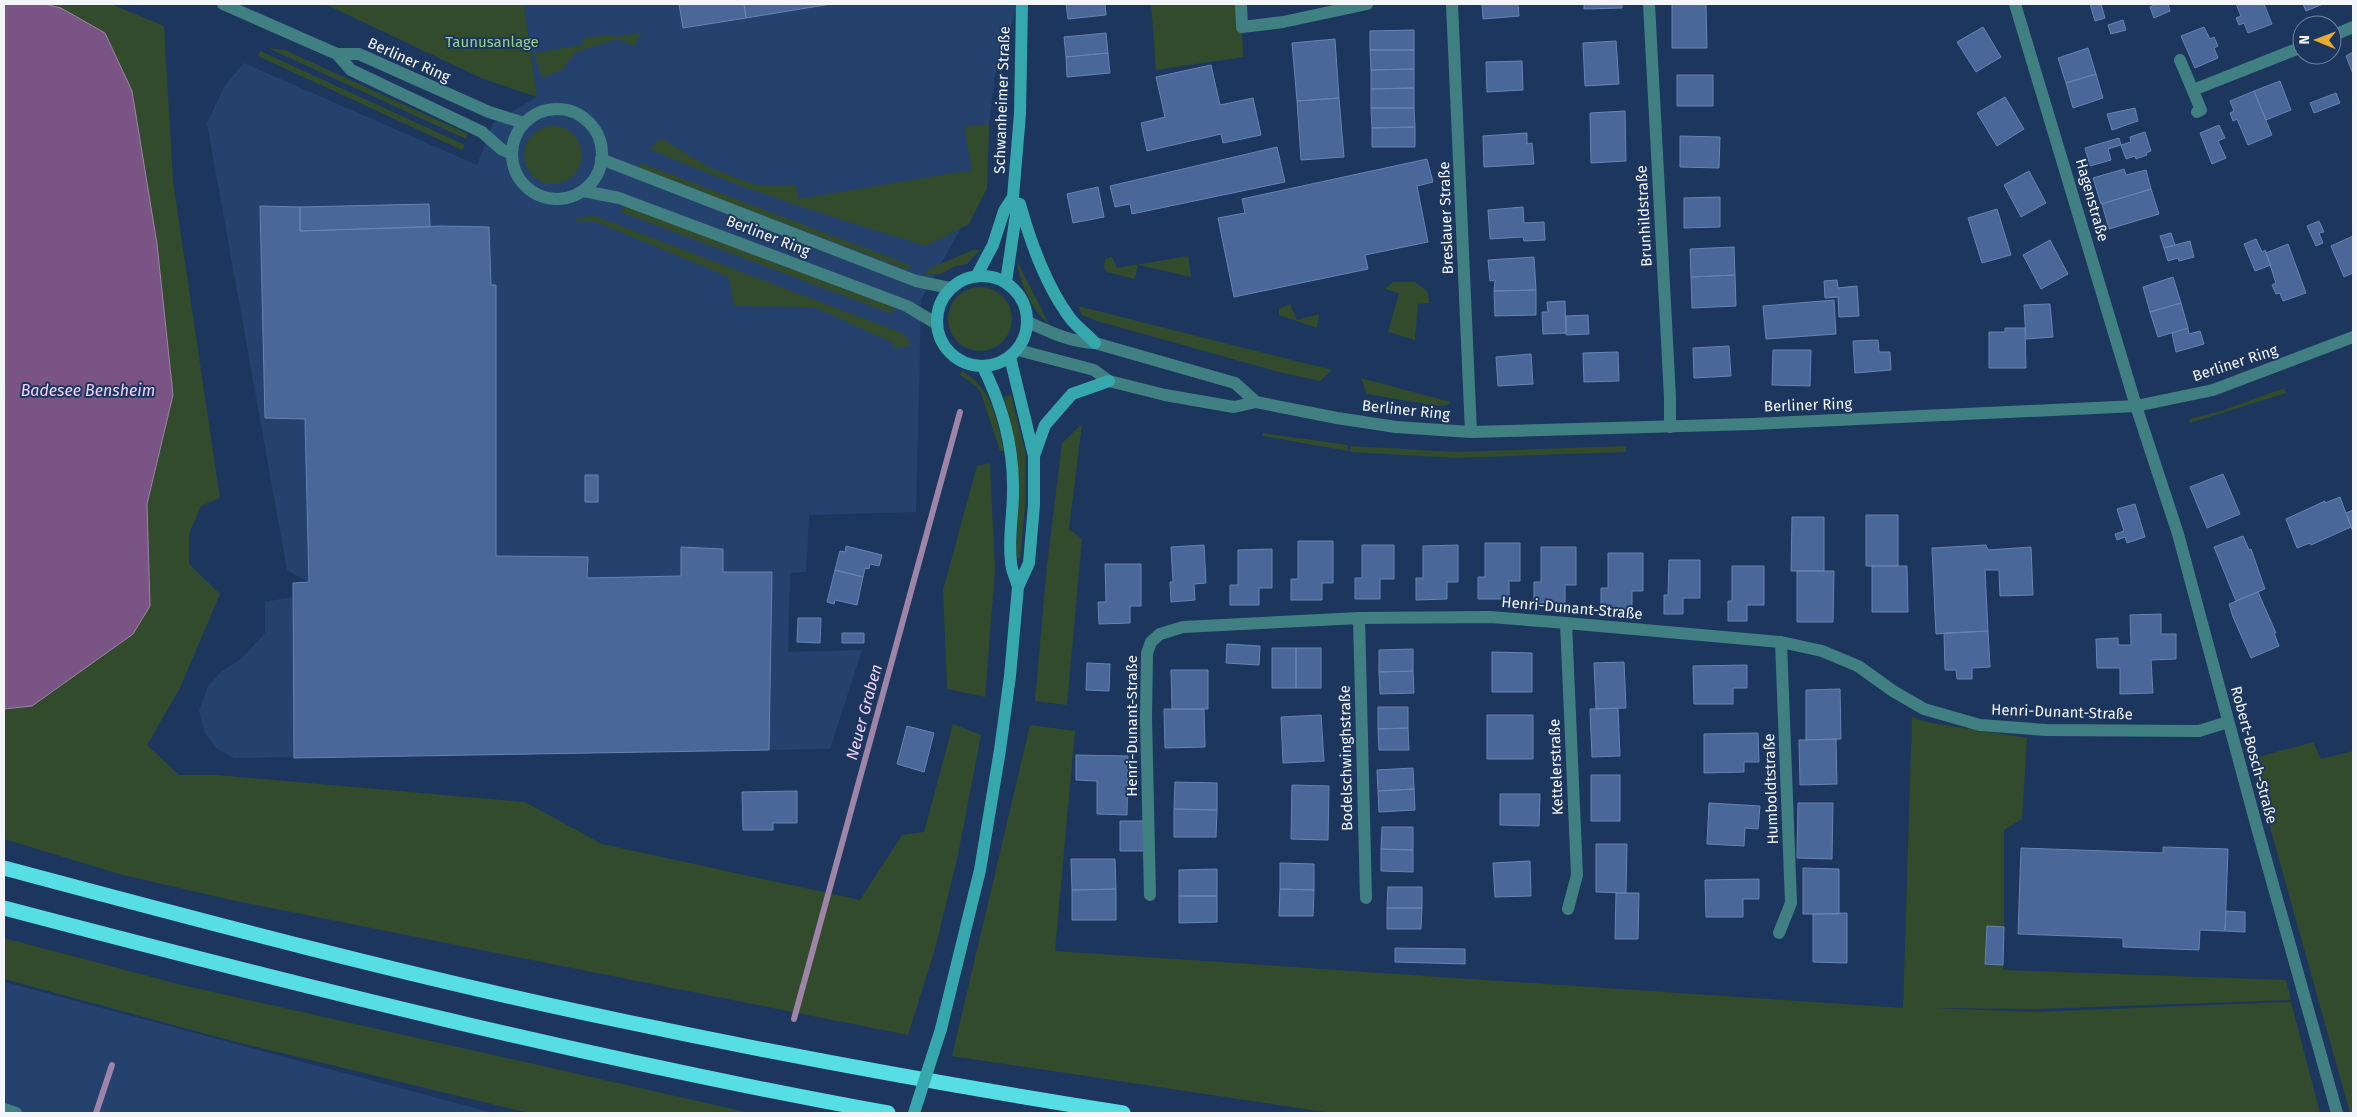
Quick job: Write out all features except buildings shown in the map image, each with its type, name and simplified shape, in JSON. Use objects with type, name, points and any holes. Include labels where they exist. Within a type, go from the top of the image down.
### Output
[{"type":"highway","points":[[4,868],[210,924],[396,970],[612,1019],[844,1065],[1123,1113]]},
{"type":"highway","points":[[4,908],[398,1010],[604,1057],[888,1113]]},
{"type":"main road","name":"Schwanheimer Straße","points":[[1006,282],[1016,214],[1013,197],[1020,114],[1022,4]]},
{"type":"main road","points":[[1015,182],[1028,235],[1060,303],[1072,320],[1095,343]]},
{"type":"main road","name":"Schwanheimer Straße","points":[[978,275],[992,245],[1004,211],[1013,197]]},
{"type":"main road","points":[[978,275],[992,276],[1006,282],[1018,292],[1025,306],[1028,322],[1025,336],[1014,354],[997,364],[983,367],[966,364],[951,354],[941,341],[937,324],[940,305],[950,288],[963,280],[978,275]]},
{"type":"main road","points":[[914,1113],[941,1030],[980,870],[1010,676],[1018,587],[1029,563],[1034,505],[1034,456],[1014,354]]},
{"type":"main road","points":[[983,367],[996,394],[1006,425],[1011,450],[1014,490],[1010,562],[1018,587]]},
{"type":"main road","points":[[1034,456],[1045,425],[1072,394],[1109,381]]},
{"type":"street","name":"Berliner Ring","points":[[223,4],[337,54],[359,54],[489,112],[524,123]]},
{"type":"street","points":[[1241,4],[1242,27],[1292,20],[1367,4]]},
{"type":"street","name":"Breslauer Straße","points":[[1452,4],[1471,432]]},
{"type":"street","name":"Brunhildstraße","points":[[1649,4],[1670,426]]},
{"type":"street","name":"Hagenstraße","points":[[2015,4],[2136,406]]},
{"type":"street","points":[[2193,90],[2292,52]]},
{"type":"street","name":"Berliner Ring","points":[[337,54],[351,70],[482,132],[501,149],[512,154],[515,172],[526,188],[538,195],[551,199],[568,198],[584,191],[619,198],[907,306],[937,324]]},
{"type":"street","points":[[2180,60],[2201,110],[2197,112]]},
{"type":"street","points":[[512,154],[513,143],[524,123],[536,114],[549,109],[569,111],[579,115],[588,121],[596,132],[601,145],[602,159],[596,177],[584,191]]},
{"type":"street","name":"Berliner Ring","points":[[602,159],[916,281],[950,288]]},
{"type":"street","points":[[1028,322],[1055,335],[1080,342],[1095,343],[1235,383],[1256,402]]},
{"type":"street","name":"Berliner Ring","points":[[1014,354],[1094,370],[1109,381],[1165,395],[1234,407],[1256,402],[1337,418],[1396,427],[1471,432],[1670,426],[2136,406],[2213,390],[2353,338]]},
{"type":"street","name":"Robert-Bosch-Straße","points":[[2136,406],[2178,534],[2228,722],[2337,1113]]},
{"type":"street","name":"Henri-Dunant-Straße","points":[[1150,894],[1146,718],[1147,653],[1151,642],[1160,634],[1183,627],[1359,618],[1490,617],[1781,642],[1822,651],[1858,666],[1893,691],[1924,709],[1980,725],[2046,730],[2199,731],[2228,722]]},
{"type":"street","name":"Bodelschwinghstraße","points":[[1359,618],[1366,898]]},
{"type":"street","name":"Kettelerstraße","points":[[1566,623],[1577,876],[1568,908]]},
{"type":"street","name":"Humboldtstraße","points":[[1780,933],[1791,903],[1781,642]]},
{"type":"street","points":[[4,1109],[16,1113]]},
{"type":"shaded area","points":[[524,4],[1018,4],[995,74],[981,192],[921,300],[916,512],[809,515],[806,572],[790,573],[788,652],[862,650],[830,749],[234,758],[216,748],[205,733],[199,711],[208,686],[221,672],[242,658],[265,633],[265,602],[292,597],[293,583],[308,582],[287,570],[207,123],[225,85],[244,63],[477,165],[493,123],[537,97]]},
{"type":"shaded area","points":[[4,982],[165,1025],[493,1113],[4,1113]]},
{"type":"green space","points":[[45,4],[111,4],[164,26],[173,182],[220,498],[201,506],[189,534],[189,564],[220,594],[180,688],[147,745],[179,775],[217,775],[525,802],[602,844],[860,900],[902,835],[924,832],[953,724],[981,735],[958,855],[935,949],[908,1035],[236,901],[123,875],[4,839],[4,709],[32,706],[150,605],[147,504],[173,395],[61,8]]},
{"type":"green space","name":"Taunusanlage","points":[[325,4],[524,4],[537,97],[481,78]]},
{"type":"green space","points":[[1151,4],[1241,4],[1243,57],[1156,70]]},
{"type":"green space","points":[[641,34],[634,46],[617,39],[576,52],[562,70],[542,78],[534,53],[582,45],[584,37]]},
{"type":"green space","points":[[268,48],[285,50],[468,134],[466,139]]},
{"type":"green space","points":[[260,51],[465,145],[462,150],[258,56]]},
{"type":"green space","points":[[989,124],[987,188],[969,224],[926,246],[752,190],[650,149],[661,138],[710,168],[759,186],[795,186],[799,199],[972,170],[964,127]]},
{"type":"green space","points":[[553,126],[569,131],[577,139],[582,155],[577,171],[569,179],[553,184],[537,179],[529,171],[524,155],[529,139],[537,131]]},
{"type":"green space","points":[[641,163],[910,265],[908,270],[639,168]]},
{"type":"green space","points":[[624,206],[895,308],[892,314],[621,212]]},
{"type":"green space","points":[[595,216],[902,333],[913,345],[893,349],[893,343],[814,307],[734,306],[729,277],[596,222],[572,222],[581,217]]},
{"type":"green space","points":[[973,250],[980,250],[967,264],[955,266],[941,274],[925,275],[928,269]]},
{"type":"green space","points":[[1188,256],[1191,277],[1138,265],[1135,279],[1107,272],[1104,267],[1105,259],[1112,257],[1117,268]]},
{"type":"green space","points":[[1017,261],[1049,324],[1037,312],[1027,296],[1020,278]]},
{"type":"green space","points":[[1393,282],[1415,282],[1428,292],[1429,303],[1418,304],[1415,340],[1388,332],[1399,293],[1385,289]]},
{"type":"green space","points":[[974,287],[986,287],[1003,296],[1010,307],[1012,319],[1010,331],[1003,342],[986,351],[974,351],[962,346],[953,337],[948,325],[948,313],[953,301],[962,292]]},
{"type":"green space","points":[[1290,304],[1297,320],[1319,314],[1317,328],[1279,315],[1279,309]]},
{"type":"green space","points":[[1078,306],[1332,370],[1320,381],[1279,372],[1097,321],[1082,315]]},
{"type":"green space","points":[[962,371],[972,378],[987,395],[996,416],[1004,451],[1000,451],[981,393],[976,386],[960,375]]},
{"type":"green space","points":[[1361,378],[1450,402],[1447,405],[1437,406],[1367,394]]},
{"type":"green space","points":[[2284,388],[2286,393],[2190,423],[2189,419],[2221,411]]},
{"type":"green space","points":[[1011,395],[1025,451],[1025,508],[1020,558],[1016,558],[1019,489],[1017,451],[1004,397]]},
{"type":"green space","points":[[1082,424],[1069,529],[1082,539],[1067,705],[1035,701],[1047,565],[1062,443]]},
{"type":"green space","points":[[1263,433],[1348,445],[1348,451],[1263,436]]},
{"type":"green space","points":[[1351,446],[1456,452],[1626,446],[1626,452],[1456,458],[1350,452]]},
{"type":"green space","points":[[990,463],[995,570],[985,697],[947,689],[943,590],[977,466]]},
{"type":"green space","points":[[1912,717],[1926,722],[2027,738],[2022,819],[2004,830],[2004,927],[1987,927],[1985,964],[2003,965],[2003,970],[2286,980],[2291,1000],[2036,1009],[1931,1008],[2036,1012],[2291,1002],[2320,1113],[1332,1113],[952,1056],[1030,725],[1075,731],[1055,951],[1903,1008]]},
{"type":"green space","points":[[2313,742],[2321,759],[2353,751],[2353,1113],[2350,1113],[2251,759]]},
{"type":"green space","points":[[4,938],[182,985],[751,1113],[529,1113],[236,1042],[4,979]]},
{"type":"water","name":"Badesee Bensheim","points":[[4,4],[45,4],[61,8],[105,33],[132,91],[157,244],[173,395],[147,504],[150,606],[133,634],[32,706],[4,709]]},
{"type":"waterway","name":"Neuer Graben","points":[[794,1019],[960,412]]},
{"type":"waterway","points":[[96,1113],[112,1065]]}]
